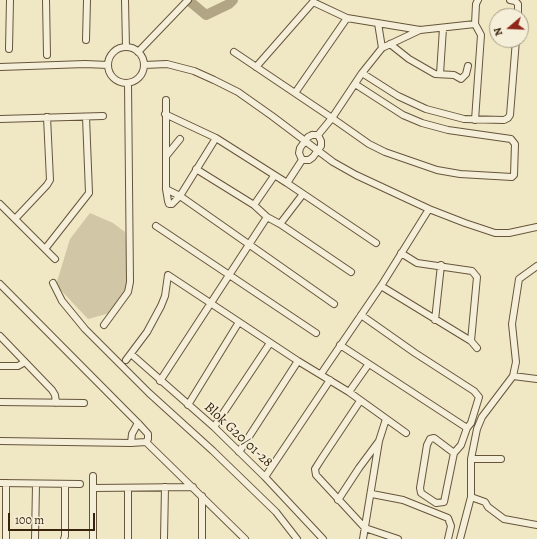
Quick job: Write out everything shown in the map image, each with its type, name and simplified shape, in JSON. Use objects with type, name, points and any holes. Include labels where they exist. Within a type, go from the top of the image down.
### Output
[{"type":"street","points":[[10,0],[10,49]]},
{"type":"street","points":[[46,0],[47,55]]},
{"type":"street","points":[[86,40],[87,0]]},
{"type":"street","points":[[125,0],[126,47]]},
{"type":"street","points":[[138,52],[188,0]]},
{"type":"street","points":[[475,120],[481,35],[475,24],[476,4],[478,0]]},
{"type":"street","points":[[510,0],[514,0],[518,4],[518,8]]},
{"type":"street","points":[[256,67],[313,2],[347,18],[420,30],[475,24]]},
{"type":"street","points":[[295,93],[347,18]]},
{"type":"street","points":[[378,23],[382,48]]},
{"type":"street","points":[[440,74],[443,28]]},
{"type":"street","points":[[302,160],[300,156],[300,148],[304,141],[310,136],[318,135],[332,118],[362,73],[382,48],[420,30]]},
{"type":"street","points":[[390,44],[409,59],[433,73],[454,75],[460,79],[466,74],[468,66]]},
{"type":"street","points":[[126,47],[133,48],[138,52],[144,65],[138,79],[128,83],[117,81],[112,77],[109,72],[108,65],[111,55],[115,51],[126,47]]},
{"type":"street","points":[[362,73],[398,96],[416,105],[456,117],[475,120],[501,120],[509,117],[515,48]]},
{"type":"street","points":[[234,52],[369,144],[400,158],[437,170],[460,174],[512,177],[514,175],[515,144],[511,140],[448,130],[422,123],[403,115],[355,84]]},
{"type":"street","points":[[0,67],[86,64],[108,65]]},
{"type":"street","points":[[144,65],[166,64],[194,71],[238,92],[333,162],[356,175],[429,209],[495,233],[509,233],[537,227]]},
{"type":"street","points":[[104,325],[128,292],[130,282],[128,83]]},
{"type":"street","points":[[166,100],[166,189],[168,203],[170,205],[180,196],[216,138]]},
{"type":"street","points":[[165,114],[216,138],[287,183],[376,243]]},
{"type":"street","points":[[0,119],[103,116]]},
{"type":"street","points":[[15,219],[50,180],[47,117]]},
{"type":"street","points":[[45,249],[89,193],[86,117]]},
{"type":"street","points":[[302,160],[311,159],[318,152],[321,146],[321,141],[318,135]]},
{"type":"street","points":[[167,155],[180,139]]},
{"type":"street","points":[[287,183],[302,160]]},
{"type":"street","points":[[196,169],[254,205],[267,217],[280,224],[350,272]]},
{"type":"street","points":[[254,205],[274,176]]},
{"type":"street","points":[[166,189],[180,196],[334,304]]},
{"type":"street","points":[[280,224],[303,194]]},
{"type":"street","points":[[0,204],[55,259]]},
{"type":"street","points":[[321,374],[381,286],[429,209]]},
{"type":"street","points":[[160,381],[267,217]]},
{"type":"street","points":[[156,226],[316,333]]},
{"type":"street","points":[[401,253],[417,263],[472,271],[477,277],[471,341]]},
{"type":"street","points":[[435,320],[441,266]]},
{"type":"street","points":[[460,539],[471,497],[471,459],[477,429],[482,417],[513,376],[516,362],[512,324],[519,279],[537,266]]},
{"type":"street","points":[[126,360],[154,319],[163,302],[168,275],[270,343],[349,392],[406,433]]},
{"type":"street","points":[[53,283],[62,301],[85,330],[149,393],[213,451],[276,512],[298,539]]},
{"type":"street","points":[[0,284],[138,423],[148,434],[148,439],[146,442]]},
{"type":"street","points":[[381,286],[471,341],[477,348]]},
{"type":"street","points":[[361,315],[415,353],[474,391],[479,396],[471,423],[467,428],[461,445],[454,453],[444,502],[436,502],[421,493],[420,488],[427,445],[430,439],[434,438],[454,453]]},
{"type":"street","points":[[188,405],[240,322]]},
{"type":"street","points":[[0,336],[52,390],[56,403]]},
{"type":"street","points":[[214,427],[270,343]]},
{"type":"street","points":[[340,345],[368,365],[467,428]]},
{"type":"street","name":"Blok G20/01-28","points":[[131,354],[214,427],[265,477],[323,539]]},
{"type":"street","points":[[239,452],[298,361]]},
{"type":"street","points":[[0,366],[18,366],[25,362]]},
{"type":"street","points":[[349,392],[368,365]]},
{"type":"street","points":[[513,376],[537,379]]},
{"type":"street","points":[[265,477],[330,380]]},
{"type":"street","points":[[360,401],[322,458],[315,472],[338,500],[365,528],[398,539]]},
{"type":"street","points":[[0,402],[84,404]]},
{"type":"street","points":[[363,539],[372,494],[379,442],[386,419]]},
{"type":"street","points":[[131,443],[132,434],[138,423]]},
{"type":"street","points":[[0,441],[146,442],[246,539]]},
{"type":"street","points":[[338,500],[358,468],[379,442]]},
{"type":"street","points":[[471,459],[501,459]]},
{"type":"street","points":[[93,476],[93,539]]},
{"type":"street","points":[[6,539],[3,483],[80,484]]},
{"type":"street","points":[[35,539],[36,484]]},
{"type":"street","points":[[64,539],[65,484]]},
{"type":"street","points":[[93,488],[193,487]]},
{"type":"street","points":[[128,488],[128,539]]},
{"type":"street","points":[[164,539],[165,488]]},
{"type":"street","points":[[372,494],[403,500],[448,518],[451,526],[448,539]]},
{"type":"street","points":[[202,496],[202,539]]},
{"type":"street","points":[[471,497],[485,502],[488,508],[504,519],[537,525]]},
{"type":"shaded area","points":[[90,213],[113,223],[125,232],[130,282],[110,313],[88,319],[56,285],[70,239]]},
{"type":"waterway","points":[[188,0],[206,15],[229,4],[233,0]]}]
